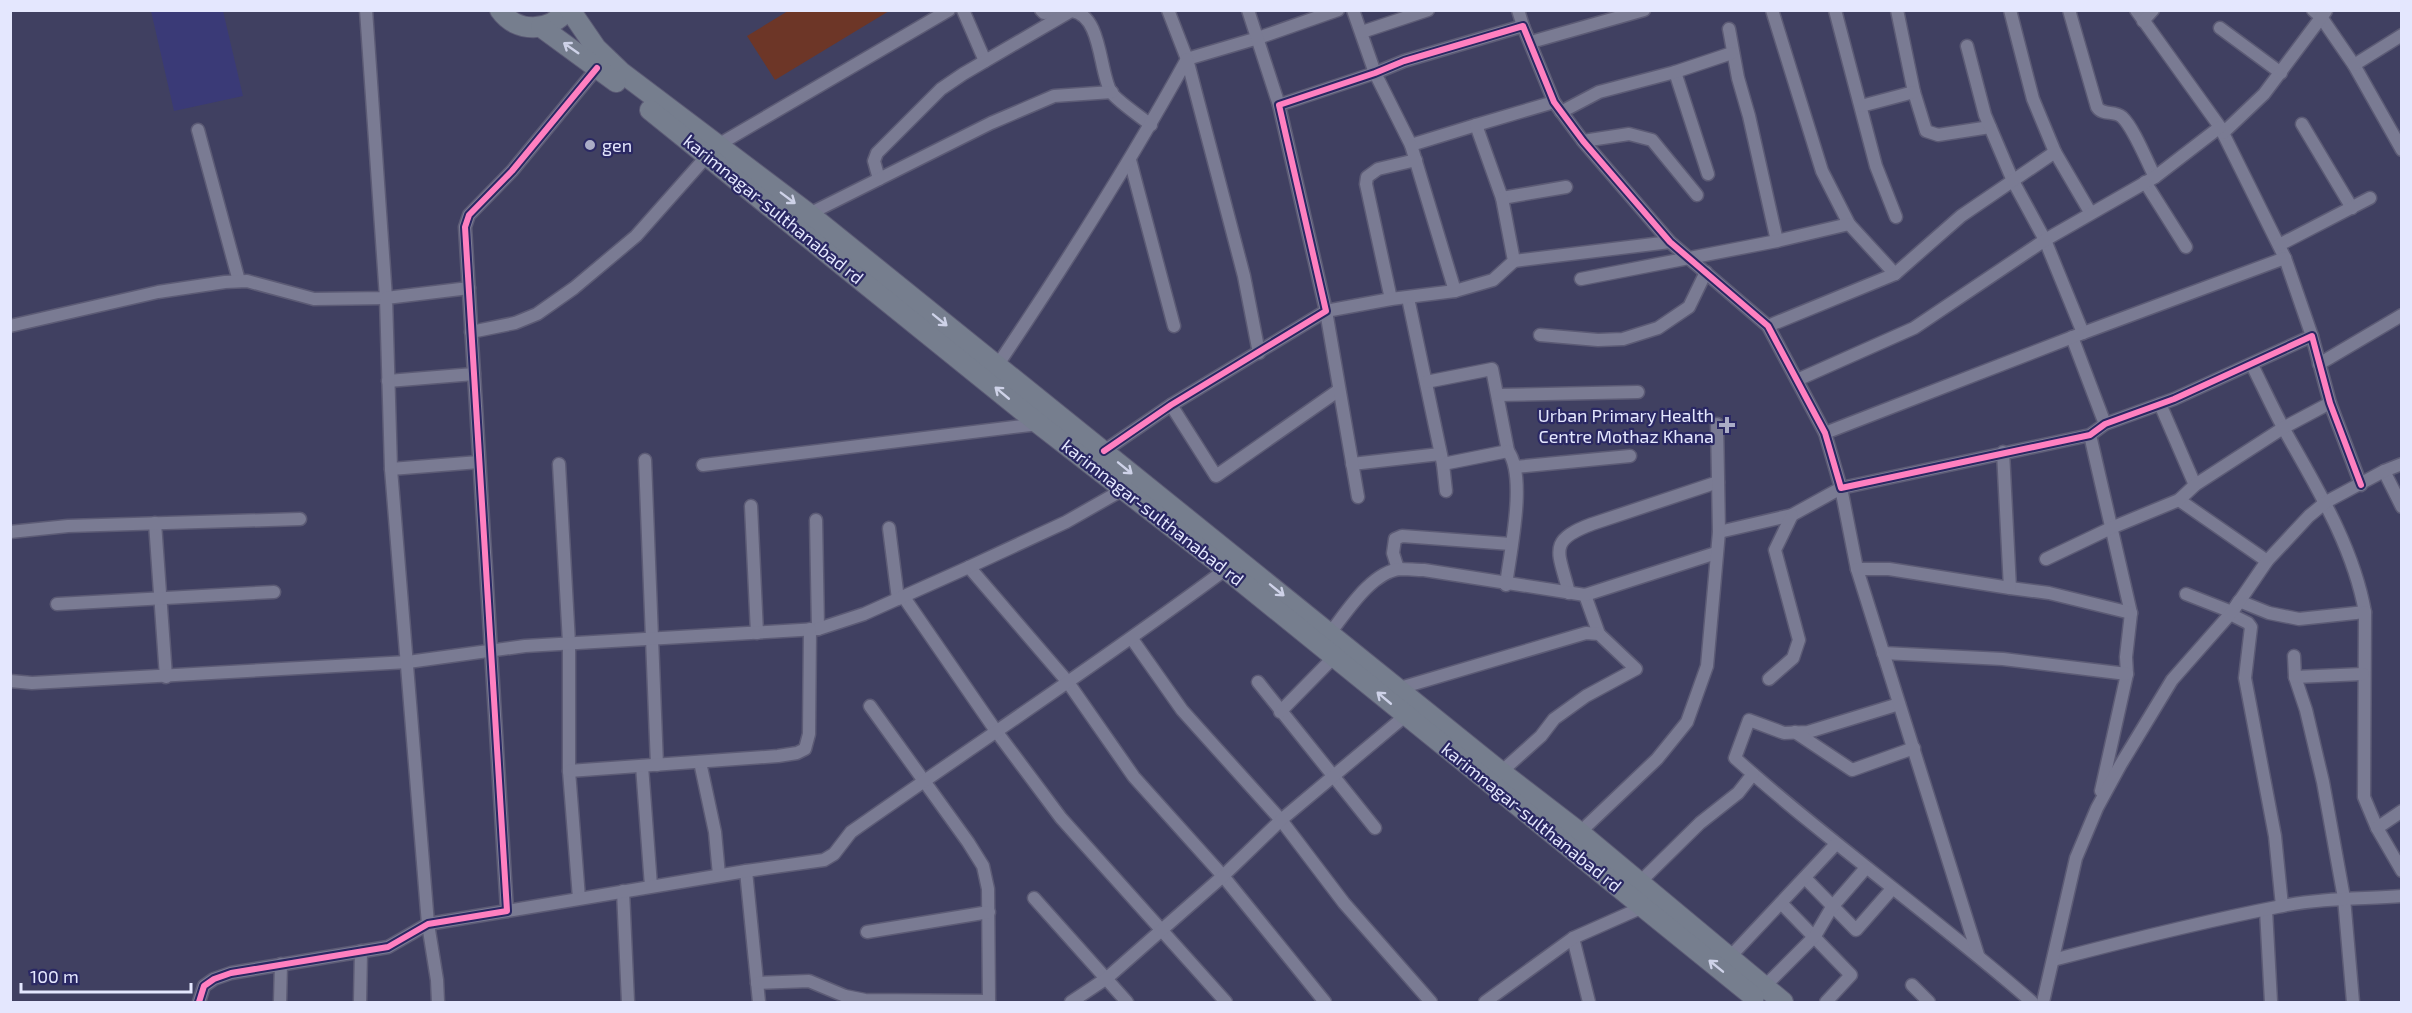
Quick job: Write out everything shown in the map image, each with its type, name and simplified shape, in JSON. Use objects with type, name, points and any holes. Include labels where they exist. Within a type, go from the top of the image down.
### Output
[{"type":"highway","points":[[500,10],[516,24],[533,28],[557,21],[568,10],[596,48],[713,150],[809,214],[1400,688],[1412,710],[1501,772],[1573,839],[1639,883],[1730,958],[1762,995],[1783,1002]]},
{"type":"highway","name":"karimnagar-sulthanabad rd","points":[[541,27],[713,150],[1039,424],[1226,569],[1334,657],[1412,710],[1573,839],[1643,907],[1762,995]]},
{"type":"street","points":[[366,10],[386,298],[391,469],[428,924],[437,980],[438,1002]]},
{"type":"street","points":[[471,332],[515,323],[537,314],[574,288],[636,236],[713,150],[949,10]]},
{"type":"street","points":[[963,10],[985,61]]},
{"type":"street","points":[[1041,10],[1044,13],[1078,11]]},
{"type":"street","points":[[1168,10],[1187,59],[1244,276],[1259,353]]},
{"type":"street","points":[[1248,10],[1279,105],[1326,311],[1358,497]]},
{"type":"street","points":[[997,366],[1076,247],[1130,160],[1187,59],[1258,38],[1338,10]]},
{"type":"street","points":[[1353,10],[1375,73],[1411,145],[1455,291]]},
{"type":"street","points":[[1362,32],[1428,10]]},
{"type":"street","points":[[1518,10],[1558,107],[1583,141],[1670,242],[1768,326],[1825,433],[1841,488],[1857,569],[1978,955]]},
{"type":"street","points":[[1531,42],[1644,10]]},
{"type":"street","points":[[1772,10],[1822,171],[1849,224],[1895,274]]},
{"type":"street","points":[[1835,10],[1876,166],[1896,217]]},
{"type":"street","points":[[1897,10],[1923,126],[1930,134],[1938,135],[1990,127]]},
{"type":"street","points":[[2010,10],[2033,99],[2055,152],[2090,212]]},
{"type":"street","points":[[2069,10],[2097,107],[2104,112],[2118,114],[2126,122],[2150,180],[2186,247]]},
{"type":"street","points":[[2136,10],[2221,130],[2279,245],[2312,336],[2330,403],[2361,484]]},
{"type":"street","points":[[2144,21],[2153,10]]},
{"type":"street","points":[[879,179],[874,161],[877,153],[941,89],[985,61],[1078,11]]},
{"type":"street","points":[[1078,11],[1095,34],[1112,92],[1151,125]]},
{"type":"street","points":[[1797,380],[1914,328],[2045,240],[2090,212],[2150,180],[2252,107],[2281,73],[2320,13],[2354,65],[2402,150]]},
{"type":"street","points":[[1279,105],[1404,61],[1523,26]]},
{"type":"street","points":[[2220,27],[2281,73]]},
{"type":"street","points":[[1729,29],[1732,53],[1777,241]]},
{"type":"street","points":[[2354,65],[2402,35]]},
{"type":"street","points":[[1967,46],[1990,127],[2013,181],[2045,240],[2105,424]]},
{"type":"street","points":[[1411,145],[1476,125],[1558,107],[1599,92],[1675,72],[1732,53]]},
{"type":"street","points":[[507,911],[465,227],[470,215],[512,171],[597,68]]},
{"type":"street","points":[[1675,72],[1708,174]]},
{"type":"street","points":[[809,214],[991,123],[1054,96],[1112,92]]},
{"type":"street","points":[[1860,106],[1914,92]]},
{"type":"street","points":[[2302,124],[2352,208]]},
{"type":"street","points":[[1476,125],[1502,198],[1514,261]]},
{"type":"street","points":[[198,130],[239,281]]},
{"type":"street","points":[[1583,141],[1629,134],[1652,140],[1696,195]]},
{"type":"street","points":[[1768,326],[1895,274],[1961,216],[2055,152]]},
{"type":"street","points":[[1130,160],[1174,326]]},
{"type":"street","points":[[1391,299],[1366,184],[1367,177],[1378,169],[1416,160]]},
{"type":"street","points":[[1502,198],[1566,187]]},
{"type":"street","points":[[2279,245],[2370,198]]},
{"type":"street","points":[[1581,279],[1777,241],[1849,224]]},
{"type":"street","points":[[1104,451],[1171,405],[1326,311],[1391,299],[1455,291],[1493,280],[1514,261],[1670,242]]},
{"type":"street","points":[[1825,433],[2077,335],[2285,258]]},
{"type":"street","points":[[1540,335],[1598,340],[1623,339],[1658,328],[1689,307],[1707,272]]},
{"type":"street","points":[[10,326],[158,292],[239,281],[273,286],[314,299],[386,298],[469,288]]},
{"type":"street","points":[[1408,298],[1446,491]]},
{"type":"street","points":[[2319,364],[2402,315]]},
{"type":"street","points":[[1719,532],[1792,515],[1841,488],[2090,435],[2105,424],[2160,404],[2252,365],[2312,336]]},
{"type":"street","points":[[2252,365],[2283,428],[2326,502],[2353,567],[2364,612],[2364,797],[2377,828],[2402,871]]},
{"type":"street","points":[[1426,382],[1492,369],[1508,451],[1515,467],[1518,503],[1506,585]]},
{"type":"street","points":[[388,381],[474,374]]},
{"type":"street","points":[[1171,405],[1216,476],[1339,390]]},
{"type":"street","points":[[1498,395],[1638,392]]},
{"type":"street","points":[[2046,559],[2111,528],[2179,500],[2194,486],[2283,428],[2330,403]]},
{"type":"street","points":[[2160,404],[2194,486]]},
{"type":"street","points":[[703,465],[1039,424]]},
{"type":"street","points":[[1573,839],[1657,759],[1686,722],[1707,666],[1719,532],[1717,424]]},
{"type":"street","points":[[2090,435],[2132,613],[2126,657],[2127,674],[2097,808]]},
{"type":"street","points":[[1352,464],[1441,459],[1508,451]]},
{"type":"street","points":[[2003,452],[2010,588]]},
{"type":"street","points":[[1515,467],[1630,456]]},
{"type":"street","points":[[645,460],[657,765]]},
{"type":"street","points":[[391,469],[479,462]]},
{"type":"street","points":[[559,464],[569,643],[569,771],[579,898]]},
{"type":"street","points":[[2043,1002],[2076,858],[2097,808],[2172,680],[2235,607],[2267,561],[2309,516],[2326,502],[2402,464]]},
{"type":"street","points":[[2384,471],[2402,507]]},
{"type":"street","points":[[1569,593],[1558,546],[1563,538],[1573,531],[1592,524],[1718,482]]},
{"type":"street","points":[[10,681],[32,683],[166,677],[408,662],[490,650],[569,643],[814,629],[864,614],[901,598],[1066,522],[1124,489]]},
{"type":"street","points":[[2179,500],[2267,561]]},
{"type":"street","points":[[751,506],[757,633]]},
{"type":"street","points":[[1769,679],[1793,658],[1799,640],[1775,550],[1792,515]]},
{"type":"street","points":[[10,532],[48,527],[300,519]]},
{"type":"street","points":[[569,771],[789,755],[805,749],[809,734],[816,520]]},
{"type":"street","points":[[155,523],[166,677]]},
{"type":"street","points":[[889,528],[901,598],[1061,818],[1226,1002]]},
{"type":"street","points":[[1398,569],[1393,553],[1393,542],[1401,536],[1511,543]]},
{"type":"street","points":[[1330,633],[1358,596],[1383,576],[1398,569],[1424,570],[1506,585],[1585,595],[1716,553]]},
{"type":"street","points":[[969,567],[1067,681],[1134,777],[1223,876],[1325,1002]]},
{"type":"street","points":[[199,1002],[204,986],[214,979],[231,973],[388,947],[428,924],[719,875],[824,860],[834,854],[851,832],[1067,681],[1132,639],[1226,569]]},
{"type":"street","points":[[1857,569],[1889,569],[2049,593],[2132,613]]},
{"type":"street","points":[[57,604],[274,592]]},
{"type":"street","points":[[2186,594],[2299,620],[2364,612]]},
{"type":"street","points":[[1501,772],[1541,736],[1554,719],[1586,696],[1636,669],[1599,634],[1585,595]]},
{"type":"street","points":[[2235,607],[2232,615],[2252,627],[2245,678],[2275,836],[2282,906]]},
{"type":"street","points":[[1400,688],[1586,633],[1599,634]]},
{"type":"street","points":[[1132,639],[1182,710],[1281,820],[1344,903],[1431,1002]]},
{"type":"street","points":[[1883,653],[2003,659],[2127,674]]},
{"type":"street","points":[[1280,712],[1334,657]]},
{"type":"street","points":[[2294,657],[2295,677],[2306,710],[2323,782],[2344,898],[2353,1002]]},
{"type":"street","points":[[2295,677],[2364,674]]},
{"type":"street","points":[[1258,682],[1280,712],[1335,775],[1375,828]]},
{"type":"street","points":[[1899,704],[1808,732],[1784,733],[1749,720],[1735,758],[1798,814],[1865,869],[1978,955],[2032,1002]]},
{"type":"street","points":[[757,983],[809,981],[845,996],[865,1000],[989,1002],[989,912],[988,890],[983,866],[870,706]]},
{"type":"street","points":[[1071,1002],[1107,978],[1223,876],[1281,820],[1412,710]]},
{"type":"street","points":[[1794,731],[1852,770],[1914,748]]},
{"type":"street","points":[[700,762],[715,832],[719,875]]},
{"type":"street","points":[[642,766],[651,886]]},
{"type":"street","points":[[1639,883],[1700,823],[1738,793],[1753,774]]},
{"type":"street","points":[[2377,828],[2402,811]]},
{"type":"street","points":[[1730,958],[1836,844]]},
{"type":"street","points":[[1762,995],[1815,936],[1833,907],[1865,869]]},
{"type":"street","points":[[746,871],[759,1002]]},
{"type":"street","points":[[1805,878],[1856,930],[1892,889]]},
{"type":"street","points":[[623,891],[628,1002]]},
{"type":"street","points":[[2053,960],[2151,934],[2282,906],[2344,898],[2402,896]]},
{"type":"street","points":[[1034,898],[1127,1002]]},
{"type":"street","points":[[1781,903],[1851,975],[1826,1002]]},
{"type":"street","points":[[1485,1002],[1573,938],[1643,907]]},
{"type":"street","points":[[2266,910],[2271,1002]]},
{"type":"street","points":[[867,932],[989,912]]},
{"type":"street","points":[[1573,938],[1589,1002]]},
{"type":"street","points":[[360,1002],[361,951]]},
{"type":"street","points":[[280,964],[280,1002]]},
{"type":"street","points":[[1911,985],[1929,1002]]},
{"type":"shaded area","points":[[151,11],[223,11],[243,96],[174,111]]},
{"type":"shaded area","points":[[788,11],[889,11],[775,80],[747,36]]},
{"type":"cycle path","points":[[1104,451],[1171,405],[1326,311],[1279,105],[1404,61],[1523,26],[1554,102],[1583,141],[1670,242],[1768,326],[1825,433],[1841,488],[2090,435],[2105,424],[2174,399],[2312,336],[2330,403],[2361,485]]},
{"type":"cycle path","points":[[199,1002],[204,986],[214,979],[231,973],[388,947],[428,924],[507,911],[465,227],[469,215],[512,171],[597,68]]},
{"type":"place","name":"gen","points":[[590,145]]},
{"type":"place","name":"Urban Primary Health Centre Mothaz Khana","points":[[1727,425]]}]
